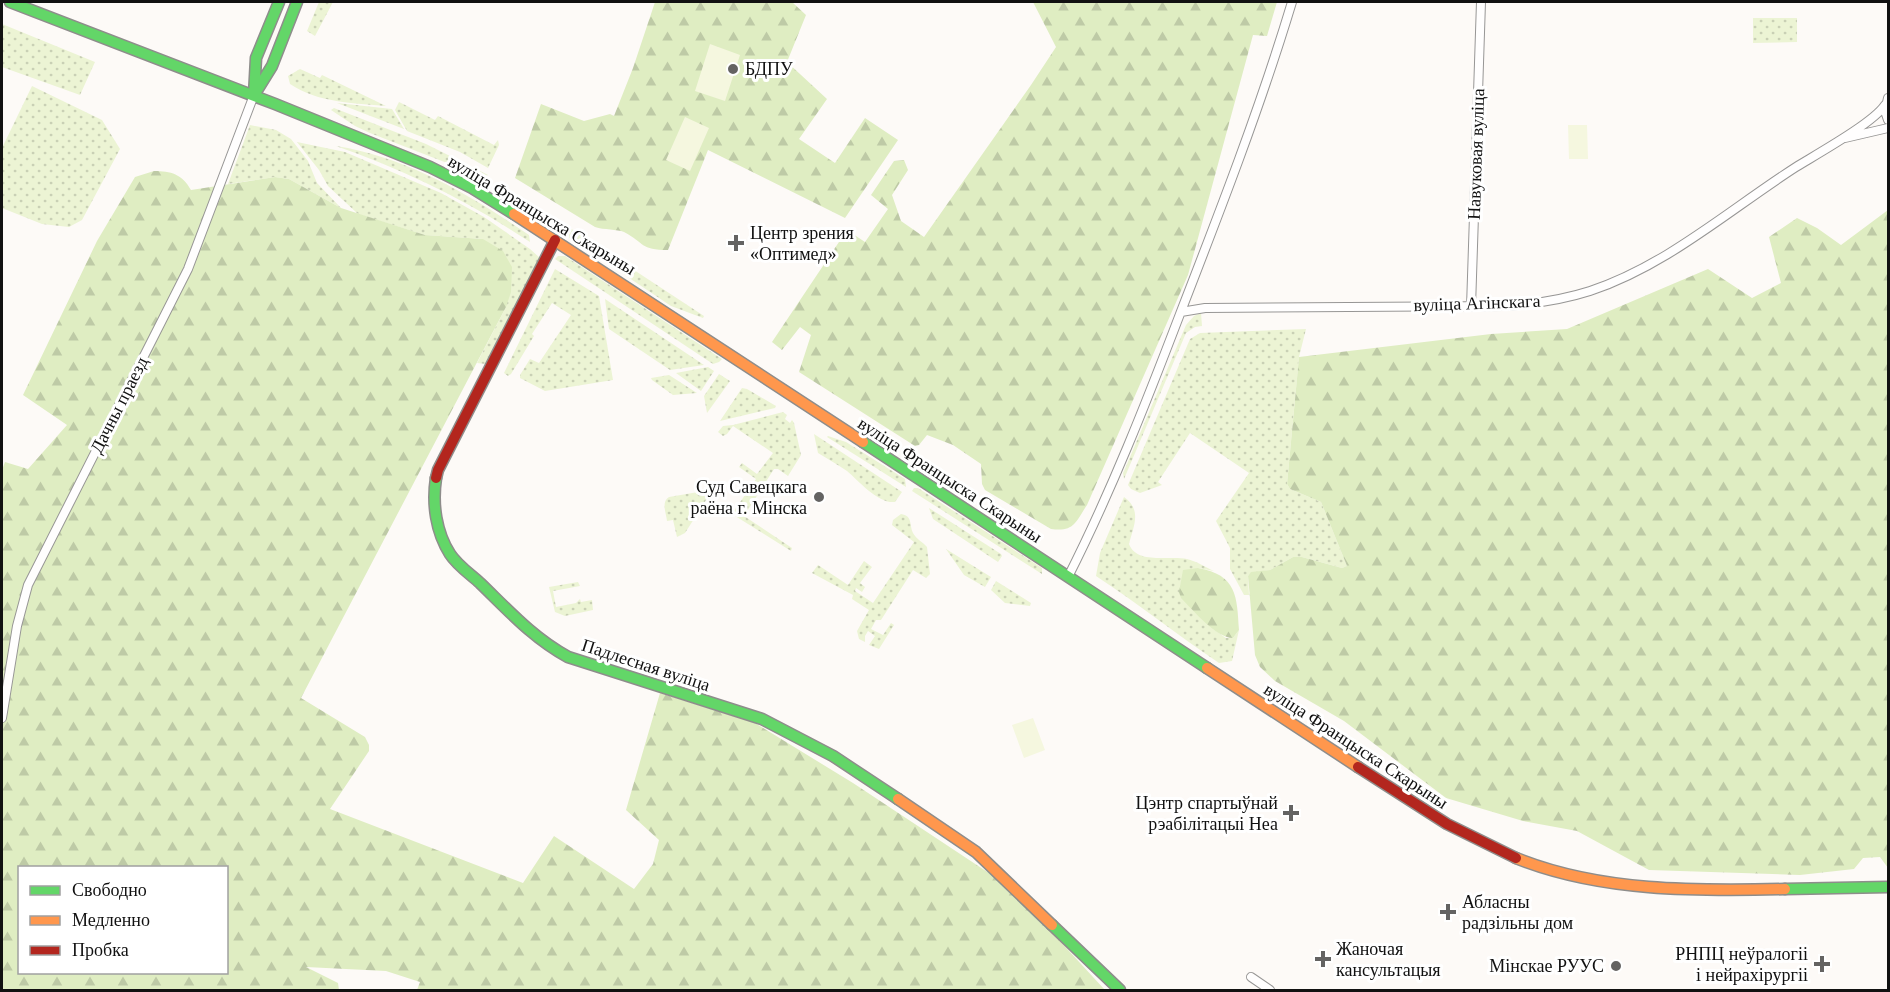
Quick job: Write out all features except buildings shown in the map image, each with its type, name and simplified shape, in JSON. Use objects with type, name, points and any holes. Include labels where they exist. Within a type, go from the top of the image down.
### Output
[{"type":"main road","name":"вуліца Францыска Скарыны","points":[[10,2],[254,95],[447,175],[490,198],[1432,816],[1470,837],[1523,860],[1605,881],[1678,890],[1793,891],[1888,887]]},
{"type":"main road","points":[[254,95],[256,58],[279,2]]},
{"type":"main road","points":[[254,95],[272,66],[297,2]]},
{"type":"main road","name":"Падлесная вуліца","points":[[555,240],[438,470],[434,483],[437,521],[450,554],[536,636],[554,650],[568,657],[762,719],[833,756],[976,852],[1120,990]]},
{"type":"street","points":[[1068,577],[1093,527],[1157,374],[1253,122],[1292,2]]},
{"type":"street","name":"Навуковая вуліца","points":[[1471,307],[1481,2]]},
{"type":"street","name":"Дачны праезд","points":[[2,718],[17,626],[28,585],[188,269],[254,95]]},
{"type":"street","points":[[1887,102],[1888,120]]},
{"type":"street","name":"вуліца Агінскага","points":[[1181,312],[1204,308],[1520,305],[1582,293],[1623,278],[1677,248],[1878,114],[1887,102]]},
{"type":"street","name":"вуліца Агінскага","points":[[1838,141],[1888,128]]},
{"type":"street","points":[[1251,977],[1270,990]]},
{"type":"green space","points":[[319,2],[333,2],[315,36],[307,31]]},
{"type":"green space","points":[[655,2],[792,2],[806,15],[787,62],[827,99],[799,139],[835,163],[865,118],[898,140],[845,218],[708,150],[668,250],[659,250],[647,247],[624,232],[595,227],[515,178],[541,104],[584,121],[610,114],[614,116]]},
{"type":"green space","points":[[1033,2],[1277,2],[1267,36],[1253,35],[1188,275],[1087,505],[1073,525],[1059,530],[1051,529],[985,490],[982,484],[981,464],[953,445],[927,435],[919,445],[915,446],[799,372],[811,335],[800,327],[782,350],[772,342],[847,230],[865,242],[888,209],[871,195],[894,161],[904,160],[908,170],[892,195],[901,221],[924,237],[1056,47]]},
{"type":"green space","points":[[1753,18],[1797,18],[1797,42],[1753,43]]},
{"type":"green space","points":[[2,24],[95,62],[80,95],[2,67]]},
{"type":"green space","points":[[710,44],[740,55],[725,101],[695,91]]},
{"type":"green space","points":[[300,69],[320,78],[322,75],[386,106],[349,103],[312,95],[290,84],[288,76]]},
{"type":"green space","points":[[32,86],[102,120],[120,149],[82,220],[69,227],[42,224],[2,208],[2,148]]},
{"type":"green space","points":[[399,102],[435,120],[438,116],[494,145],[498,140],[499,145],[488,168],[460,152],[407,131],[395,110]]},
{"type":"green space","points":[[337,103],[392,109],[404,129]]},
{"type":"green space","points":[[334,108],[426,144],[488,175],[481,178],[370,133],[331,110]]},
{"type":"green space","points":[[685,117],[709,128],[690,171],[666,160]]},
{"type":"green space","points":[[250,125],[276,130],[291,139],[308,161],[317,183],[341,208],[289,179],[275,177],[228,184]]},
{"type":"green space","points":[[1568,125],[1587,125],[1588,159],[1569,159]]},
{"type":"green space","points":[[297,142],[345,152],[441,193],[484,217],[540,258],[485,364],[477,363],[506,307],[483,239],[425,235],[358,214],[328,186],[319,170]]},
{"type":"green space","points":[[336,146],[362,151],[413,168],[484,206],[529,235],[530,242],[484,213],[436,188]]},
{"type":"green space","points":[[154,171],[171,173],[184,180],[191,190],[275,177],[289,179],[341,208],[425,235],[483,239],[503,251],[512,267],[511,292],[506,307],[301,698],[365,737],[369,745],[369,751],[330,809],[523,883],[554,836],[634,889],[653,864],[659,840],[626,810],[660,693],[755,723],[853,783],[1010,887],[1105,990],[417,990],[420,982],[386,971],[306,967],[338,983],[339,990],[2,990],[2,470],[5,462],[28,469],[67,425],[23,395],[97,241],[135,177]]},
{"type":"green space","points":[[1888,210],[1888,868],[1880,857],[1863,858],[1854,869],[1800,875],[1649,870],[1577,831],[1523,821],[1446,798],[1344,721],[1275,681],[1260,667],[1255,655],[1248,576],[1251,572],[1270,570],[1293,557],[1302,557],[1342,568],[1347,566],[1321,502],[1290,489],[1287,484],[1299,357],[1491,334],[1567,329],[1708,269],[1752,298],[1781,283],[1769,237],[1797,218],[1817,228],[1841,245]]},
{"type":"green space","points":[[567,226],[704,316],[703,318],[671,306],[568,237]]},
{"type":"green space","points":[[558,256],[565,256],[722,359],[713,364],[555,259]]},
{"type":"green space","points":[[555,269],[599,296],[613,380],[545,391],[520,378],[530,359],[539,363],[571,315],[552,303],[532,334],[534,336],[511,374],[508,376],[504,373]]},
{"type":"green space","points":[[605,299],[704,365],[670,370],[609,329]]},
{"type":"green space","points":[[1201,313],[1202,326],[1195,327],[1186,333],[1124,479],[1123,473],[1186,325],[1194,316]]},
{"type":"green space","points":[[1306,329],[1299,357],[1287,484],[1290,489],[1321,502],[1347,566],[1342,568],[1302,557],[1293,557],[1270,570],[1251,573],[1248,576],[1249,595],[1244,595],[1230,569],[1230,548],[1216,521],[1249,473],[1190,433],[1158,482],[1162,485],[1140,493],[1128,485],[1190,339],[1200,333]]},
{"type":"green space","points":[[708,367],[714,371],[701,391],[676,373]]},
{"type":"green space","points":[[719,374],[730,381],[707,413],[704,396]]},
{"type":"green space","points":[[669,375],[697,393],[673,395],[651,378]]},
{"type":"green space","points":[[742,388],[776,406],[775,408],[720,421]]},
{"type":"green space","points":[[783,412],[787,415],[785,419],[790,423],[792,420],[794,423],[801,455],[788,476],[774,469],[744,516],[792,548],[791,551],[732,514],[756,479],[739,467],[742,463],[757,474],[773,453],[733,426],[723,436],[718,432],[723,426]]},
{"type":"green space","points":[[814,434],[902,492],[895,502],[889,502],[876,496],[847,471],[818,453]]},
{"type":"green space","points":[[827,437],[846,442],[905,479],[906,487]]},
{"type":"green space","points":[[918,488],[1042,568],[1042,574],[912,491]]},
{"type":"green space","points":[[707,492],[708,497],[685,533],[677,537],[673,520],[667,521],[665,502],[669,497]]},
{"type":"green space","points":[[1124,497],[1130,502],[1135,513],[1129,544],[1133,551],[1146,557],[1187,559],[1214,571],[1198,568],[1213,629],[1226,638],[1233,638],[1239,630],[1232,661],[1219,663],[1096,576],[1100,553]]},
{"type":"green space","points":[[929,508],[1001,554],[998,562],[933,519]]},
{"type":"green space","points":[[901,514],[909,519],[914,535],[927,547],[930,574],[926,578],[913,570],[881,620],[876,620],[871,629],[883,635],[891,623],[894,625],[879,649],[869,645],[875,636],[868,631],[865,642],[859,639],[857,631],[869,610],[852,599],[853,595],[812,573],[818,565],[848,585],[864,561],[872,567],[860,583],[865,587],[862,592],[856,588],[855,591],[873,603],[914,542],[892,525],[893,520]]},
{"type":"green space","points":[[946,549],[991,577],[985,587],[964,575]]},
{"type":"green space","points":[[1198,568],[1221,576],[1232,589],[1237,607],[1239,630],[1233,638],[1226,637],[1212,629],[1181,598],[1179,592],[1183,570]]},
{"type":"green space","points":[[996,581],[1031,603],[1030,606],[1005,603],[991,590]]},
{"type":"green space","points":[[578,582],[580,586],[553,591],[556,607],[576,603],[580,599],[581,602],[592,600],[593,610],[565,616],[555,612],[549,587]]},
{"type":"green space","points":[[1033,718],[1045,750],[1024,758],[1012,725]]},
{"type":"traffic: fast","points":[[10,2],[275,104],[430,167],[472,188],[514,214]]},
{"type":"traffic: fast","points":[[254,95],[256,58],[279,2]]},
{"type":"traffic: fast","points":[[254,95],[272,66],[297,2]]},
{"type":"traffic: fast","points":[[863,442],[1207,668]]},
{"type":"traffic: fast","points":[[436,478],[436,518],[441,536],[450,554],[460,566],[543,641],[568,657],[762,719],[833,756],[898,799]]},
{"type":"traffic: fast","points":[[1785,889],[1888,887]]},
{"type":"traffic: fast","points":[[1052,925],[1120,990]]},
{"type":"traffic: slow","points":[[514,214],[863,442]]},
{"type":"traffic: slow","points":[[1207,668],[1358,767]]},
{"type":"traffic: slow","points":[[898,799],[976,852],[1052,925]]},
{"type":"traffic: slow","points":[[1516,858],[1581,877],[1649,887],[1717,890],[1785,889]]},
{"type":"traffic: jam","points":[[436,478],[555,240]]},
{"type":"traffic: jam","points":[[1358,767],[1447,824],[1516,858]]},
{"type":"place","name":"БДПУ","points":[[733,69]]},
{"type":"place","name":"Центр зрения «Оптимед»","points":[[736,243]]},
{"type":"place","name":"Суд Савецкага раёна г. Мінска","points":[[819,497]]},
{"type":"place","name":"Цэнтр спартыўнай рэабілітацыі Неа","points":[[1291,813]]},
{"type":"place","name":"Абласны радзільны дом","points":[[1448,912]]},
{"type":"place","name":"Жаночая кансультацыя","points":[[1323,959]]},
{"type":"place","name":"РНПЦ неўралогіі і нейрахірургіі","points":[[1822,964]]},
{"type":"place","name":"Мінскае РУУС","points":[[1616,966]]}]
